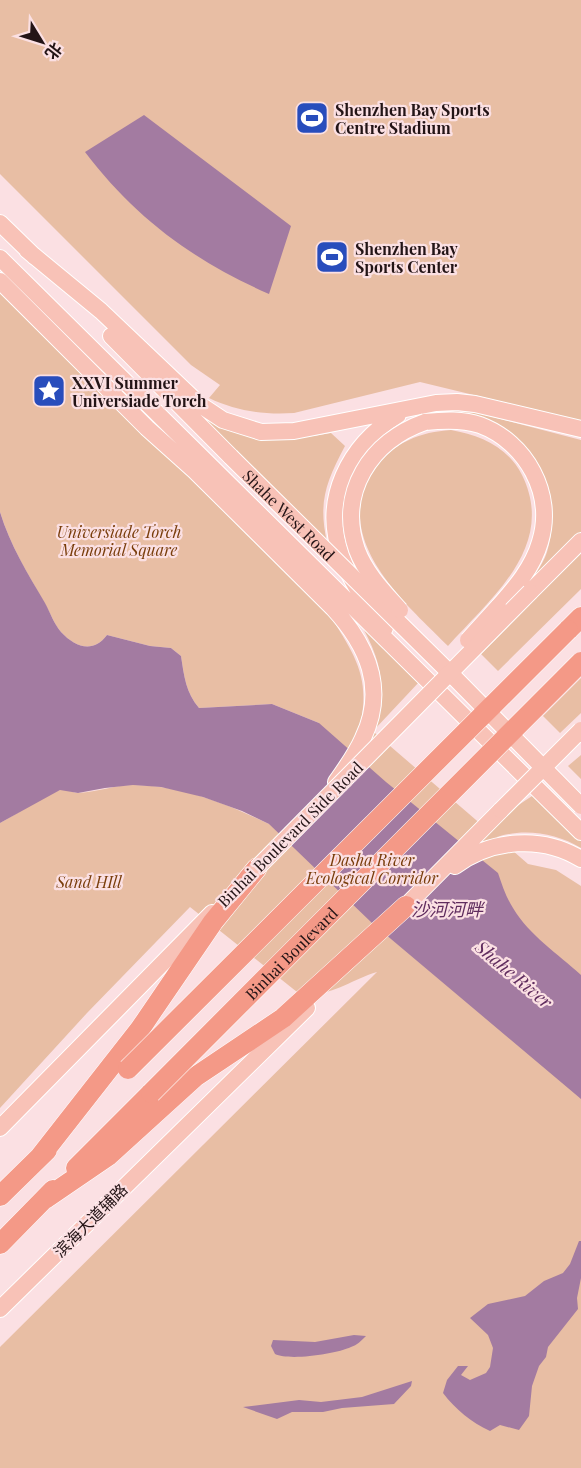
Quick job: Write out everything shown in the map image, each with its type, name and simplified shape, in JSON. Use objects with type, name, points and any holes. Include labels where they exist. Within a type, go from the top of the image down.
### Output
[{"type":"highway","name":"Binhai Boulevard","points":[[0,1196],[39,1158],[122,1064],[574,624]]},
{"type":"highway","name":"Binhai Boulevard","points":[[0,1244],[45,1199],[157,1100],[581,662]]},
{"type":"highway","points":[[122,1064],[213,922],[257,868]]},
{"type":"highway","points":[[157,1100],[283,1018],[406,906]]},
{"type":"main road","name":"Shahe West Road","points":[[0,223],[581,806]]},
{"type":"main road","points":[[27,250],[101,311],[199,404],[223,420],[261,432],[294,431],[436,403],[457,402],[581,429]]},
{"type":"main road","name":"Shahe West Road","points":[[0,258],[581,832]]},
{"type":"main road","points":[[0,281],[346,623],[366,653],[372,675],[372,714],[363,738],[335,784],[311,813]]},
{"type":"main road","points":[[30,312],[125,384]]},
{"type":"main road","points":[[415,408],[398,415],[372,433],[358,448],[347,466],[340,485],[335,527],[342,557],[352,578],[378,619],[429,682]]},
{"type":"main road","points":[[413,711],[461,648],[519,581],[536,555],[544,522],[544,505],[540,488],[523,455],[510,442],[481,425],[465,421],[443,420],[426,422],[394,436],[369,460],[353,498],[352,530],[357,549],[372,577],[411,623],[451,674]]},
{"type":"main road","name":"Binhai Boulevard Side Road","points":[[0,1128],[581,542]]},
{"type":"main road","points":[[406,906],[581,730]]},
{"type":"main road","points":[[516,741],[581,792]]},
{"type":"main road","points":[[501,810],[581,742]]},
{"type":"main road","points":[[552,802],[581,825]]},
{"type":"main road","points":[[406,906],[458,863],[477,852],[497,846],[529,843],[546,845],[581,859]]},
{"type":"main road","name":"滨海大道辅路","points":[[0,1310],[306,1009],[406,906]]},
{"type":"green space","name":"Shenzhen Bay Sports Center","points":[[0,0],[581,0],[581,421],[420,382],[294,413],[250,411],[209,398],[220,385],[191,365],[0,174]]},
{"type":"green space","points":[[0,289],[330,615],[358,665],[363,690],[361,721],[490,832],[517,806],[535,794],[581,841],[581,848],[561,839],[540,834],[518,833],[497,837],[528,864],[556,870],[581,886],[581,1468],[0,1468],[0,1347],[377,972],[328,991],[308,994],[297,992],[190,907],[87,1013],[0,1108],[0,823],[60,790],[79,793],[133,785],[186,792],[237,809],[269,824],[319,723],[272,704],[199,708],[188,690],[181,656],[171,648],[150,646],[107,635],[96,645],[78,645],[59,629],[14,548],[0,512]]},
{"type":"green space","points":[[193,410],[228,429],[259,438],[292,438],[331,433],[345,446],[326,492],[323,515],[327,542]]},
{"type":"green space","points":[[450,411],[477,413],[581,440],[581,532],[523,591],[542,563],[550,537],[551,504],[543,473],[525,447],[506,431],[483,420]]},
{"type":"green space","points":[[451,430],[483,439],[501,450],[516,465],[531,501],[531,525],[525,548],[500,590],[448,646],[411,609],[377,566],[365,542],[360,518],[363,493],[383,458],[409,440],[429,433]]},
{"type":"green space","points":[[581,553],[581,589],[498,671],[481,654]]},
{"type":"green space","points":[[358,619],[420,681],[374,730],[381,699],[380,673],[372,647]]},
{"type":"green space","points":[[581,678],[581,713],[560,733],[543,716]]},
{"type":"green space","points":[[581,755],[581,779],[568,766]]},
{"type":"water","points":[[144,115],[291,226],[269,294],[216,267],[168,235],[124,197],[85,152]]},
{"type":"water","name":"沙河河畔","points":[[0,512],[14,548],[54,622],[66,637],[84,646],[96,645],[107,635],[150,646],[171,648],[181,656],[188,690],[199,708],[272,704],[319,723],[386,782],[498,873],[508,900],[527,927],[581,975],[581,1099],[372,923],[269,824],[242,811],[203,797],[161,787],[133,785],[78,793],[60,790],[0,823]]},
{"type":"water","points":[[579,1241],[581,1241],[581,1278],[577,1298],[578,1309],[548,1347],[546,1357],[539,1366],[532,1386],[529,1416],[519,1430],[500,1425],[490,1431],[476,1424],[453,1405],[443,1393],[447,1380],[458,1366],[468,1366],[461,1375],[470,1380],[486,1373],[490,1367],[493,1348],[488,1335],[470,1318],[488,1304],[525,1296],[544,1281],[563,1273],[570,1264]]},
{"type":"water","points":[[354,1335],[366,1336],[344,1350],[313,1356],[282,1356],[275,1354],[271,1346],[273,1340],[315,1342]]},
{"type":"water","points":[[412,1381],[411,1386],[394,1404],[342,1408],[323,1412],[292,1412],[277,1419],[243,1407],[299,1400],[321,1402],[362,1397]]},
{"type":"place","name":"Shenzhen Bay Sports Centre Stadium","points":[[312,118]]},
{"type":"place","name":"Shenzhen Bay Sports Center","points":[[332,257]]},
{"type":"place","name":"XXVI Summer Universiade Torch","points":[[49,391]]},
{"type":"park label","name":"Universiade Torch Memorial Square","points":[[119,540]]},
{"type":"park label","name":"Dasha River Ecological Corridor","points":[[372,868]]},
{"type":"park label","name":"Sand HIll","points":[[89,881]]},
{"type":"water label","name":"Shahe River","points":[[514,974]]}]
